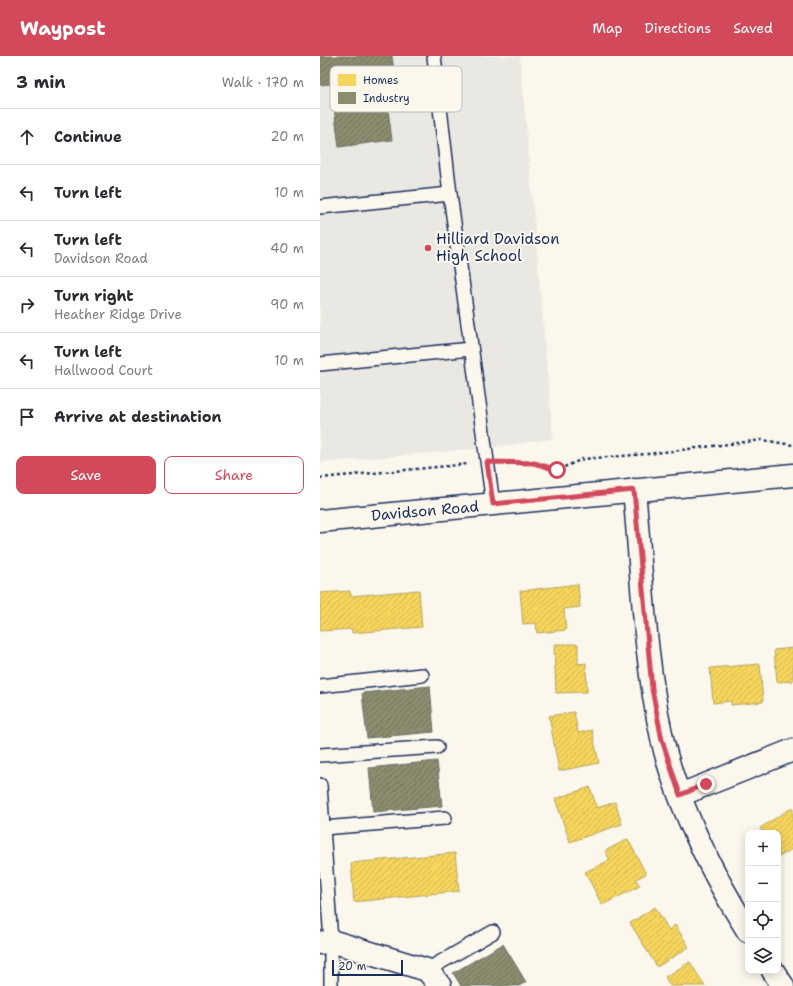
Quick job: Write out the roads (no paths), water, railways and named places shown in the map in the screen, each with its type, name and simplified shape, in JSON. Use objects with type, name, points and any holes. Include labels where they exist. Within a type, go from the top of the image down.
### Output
[{"type":"street","name":"Davidson Road","points":[[320,520],[793,475]]},
{"type":"street","points":[[634,490],[652,689],[662,740],[680,795],[712,868],[745,926]]},
{"type":"street","points":[[680,795],[793,750]]},
{"type":"street","points":[[326,942],[433,978]]},
{"type":"street","points":[[775,974],[783,986]]},
{"type":"lane","points":[[434,56],[435,66]]},
{"type":"lane","points":[[440,112],[450,194],[493,504]]},
{"type":"lane","points":[[320,207],[450,194]]},
{"type":"lane","points":[[320,364],[471,349]]},
{"type":"lane","points":[[320,686],[422,675]]},
{"type":"lane","points":[[320,755],[437,747]]},
{"type":"lane","points":[[320,785],[323,828],[326,942],[331,986]]},
{"type":"lane","points":[[323,828],[445,818]]},
{"type":"lane","points":[[433,978],[493,932]]},
{"type":"place","name":"Hilliard Davidson High School","points":[[428,248]]}]
